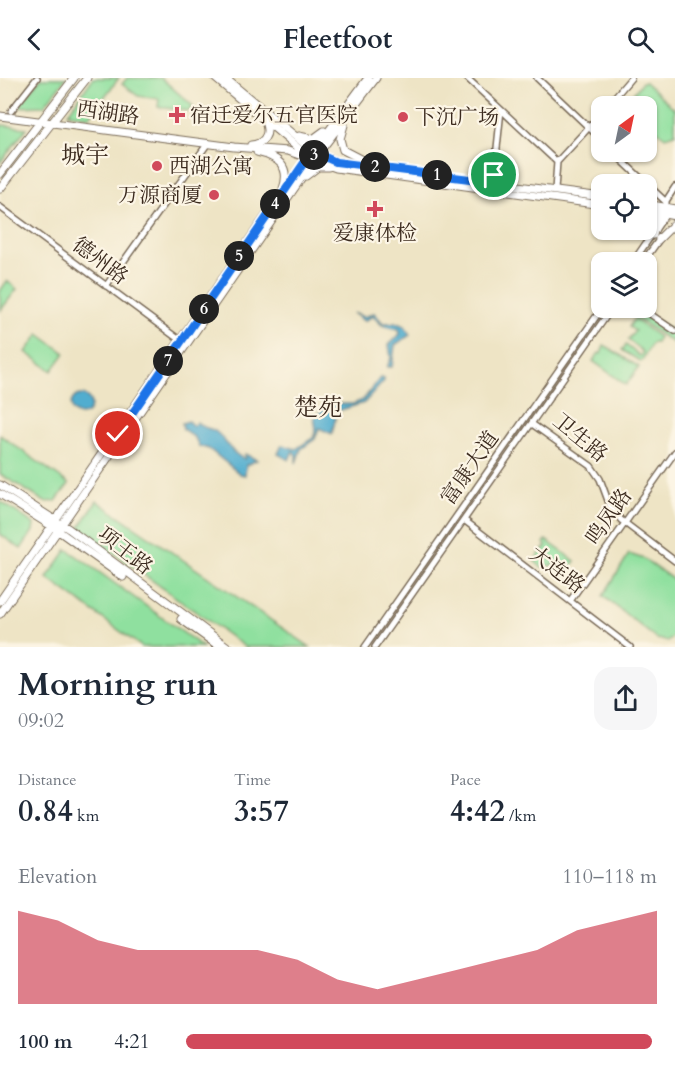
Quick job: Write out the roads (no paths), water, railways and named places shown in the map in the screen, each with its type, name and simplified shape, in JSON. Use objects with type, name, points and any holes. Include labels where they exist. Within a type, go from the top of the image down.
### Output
[{"type":"main road","points":[[0,174],[74,78]]},
{"type":"main road","points":[[0,189],[87,78]]},
{"type":"main road","points":[[215,78],[264,120],[314,155]]},
{"type":"main road","points":[[225,78],[314,155]]},
{"type":"main road","points":[[0,614],[270,210],[346,112],[368,78]]},
{"type":"main road","points":[[278,123],[300,137],[313,139],[346,112],[376,78]]},
{"type":"main road","points":[[61,95],[68,101]]},
{"type":"main road","points":[[346,112],[340,139],[343,150],[355,159],[386,168]]},
{"type":"main road","name":"西湖路","points":[[0,116],[234,147],[288,151],[314,155],[336,162],[386,168],[591,203]]},
{"type":"main road","points":[[234,147],[262,142],[268,131],[264,120]]},
{"type":"main road","points":[[24,142],[31,148]]},
{"type":"main road","points":[[234,147],[273,156],[283,164],[285,183],[270,210]]},
{"type":"main road","points":[[0,601],[57,526],[302,179],[314,155]]},
{"type":"main road","name":"西湖路","points":[[314,155],[336,168],[591,195]]},
{"type":"main road","points":[[302,179],[318,168],[336,168]]},
{"type":"main road","points":[[657,207],[672,211]]},
{"type":"main road","points":[[657,212],[672,211]]},
{"type":"main road","points":[[657,236],[675,223]]},
{"type":"main road","name":"项王路","points":[[0,485],[228,647]]},
{"type":"main road","name":"项王路","points":[[0,494],[57,526],[220,647]]},
{"type":"street","points":[[11,111],[37,78]]},
{"type":"street","points":[[467,78],[557,162]]},
{"type":"street","points":[[537,78],[591,131]]},
{"type":"street","points":[[616,96],[631,78]]},
{"type":"street","points":[[493,186],[501,110]]},
{"type":"street","points":[[555,190],[557,162],[591,125]]},
{"type":"street","points":[[106,286],[208,143]]},
{"type":"street","points":[[624,162],[672,211]]},
{"type":"street","points":[[657,235],[672,211],[675,187]]},
{"type":"street","name":"德州路","points":[[0,207],[181,341]]},
{"type":"street","points":[[642,252],[653,240]]},
{"type":"street","name":"富康大道","points":[[365,647],[595,318]]},
{"type":"street","name":"富康大道","points":[[375,647],[605,318]]},
{"type":"street","points":[[656,318],[675,331]]},
{"type":"street","name":"卫生路","points":[[533,423],[594,469],[610,506],[626,523],[675,559]]},
{"type":"street","name":"鸣凤路","points":[[570,601],[675,452]]},
{"type":"street","name":"大连路","points":[[464,520],[630,647]]},
{"type":"water","points":[[353,313],[364,317],[374,313],[383,323],[397,323],[405,326],[410,335],[395,345],[392,367],[387,367],[391,358],[389,345],[400,334],[399,329],[382,325],[373,316],[364,321]]},
{"type":"water","points":[[380,378],[384,378],[384,381],[364,403],[337,411],[332,434],[319,428],[315,439],[301,449],[296,463],[296,455],[293,451],[289,460],[278,454],[282,445],[296,449],[314,437],[316,429],[314,417],[331,404],[353,404],[363,400]]},
{"type":"water","points":[[81,395],[88,398],[91,405],[88,412],[81,415],[74,412],[71,405],[74,398]]},
{"type":"water","points":[[188,421],[193,426],[197,422],[215,431],[240,457],[245,459],[245,454],[257,460],[246,465],[245,475],[240,474],[209,449],[199,446],[195,438],[183,429],[182,423]]},
{"type":"place","name":"宿迁爱尔五官医院","points":[[177,115]]},
{"type":"place","name":"下沉广场","points":[[403,117]]},
{"type":"place","name":"西湖公寓","points":[[157,166]]},
{"type":"place","name":"万源商厦","points":[[214,195]]},
{"type":"place","name":"爱康体检","points":[[375,209]]},
{"type":"district","name":"城宇","points":[[85,155]]},
{"type":"district","name":"楚苑","points":[[318,407]]}]
